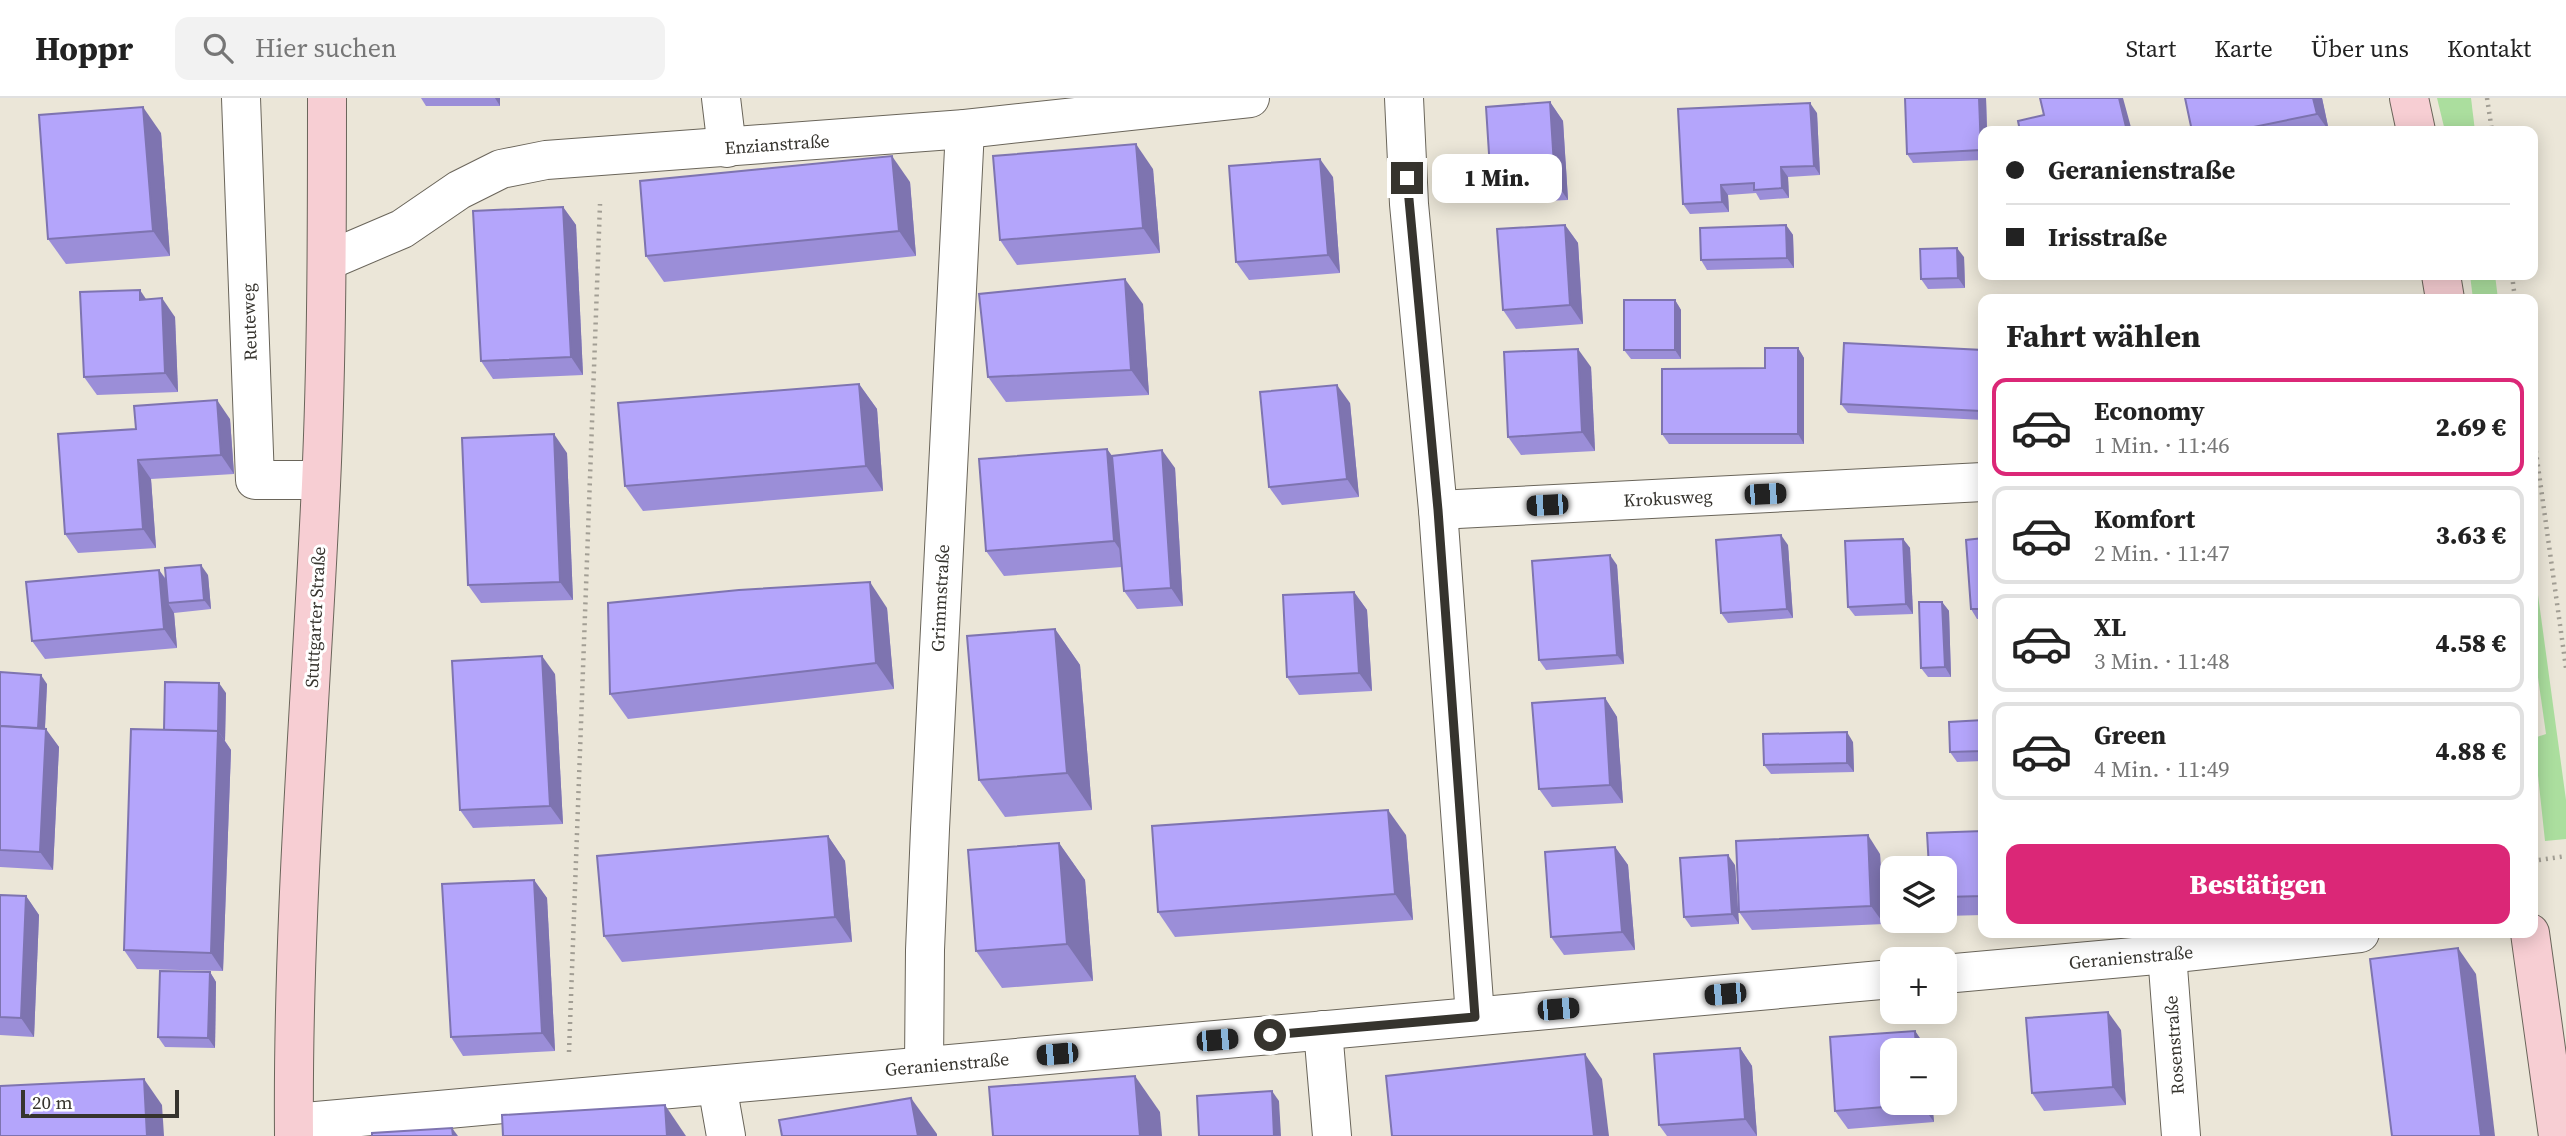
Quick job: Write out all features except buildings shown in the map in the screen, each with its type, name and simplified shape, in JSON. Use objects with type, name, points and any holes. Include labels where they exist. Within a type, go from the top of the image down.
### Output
[{"type":"main road","name":"Stuttgarter Straße","points":[[294,1129],[300,904],[321,481],[327,261],[327,98]]},
{"type":"main road","points":[[2409,98],[2415,126]]},
{"type":"main road","points":[[2531,938],[2558,1136]]},
{"type":"street","name":"Reuteweg","points":[[241,98],[255,480],[321,481]]},
{"type":"street","points":[[721,98],[727,148]]},
{"type":"street","name":"Enzianstraße","points":[[327,261],[402,229],[459,190],[502,169],[546,160],[965,129],[1251,98]]},
{"type":"street","points":[[1404,98],[1409,204],[1438,510],[1475,1017]]},
{"type":"street","name":"Grimmstraße","points":[[924,1066],[931,788],[965,129]]},
{"type":"street","name":"Krokusweg","points":[[1438,510],[1978,482]]},
{"type":"street","name":"Geranienstraße","points":[[1957,973],[2314,938]]},
{"type":"street","name":"Rosenstraße","points":[[2167,954],[2181,1136]]},
{"type":"street","name":"Geranienstraße","points":[[294,1129],[567,1098],[1880,980]]},
{"type":"street","points":[[1323,1030],[1332,1136]]},
{"type":"street","points":[[717,1085],[726,1136]]},
{"type":"path","points":[[2487,98],[2491,126]]},
{"type":"path","points":[[567,1098],[602,155]]},
{"type":"path","points":[[2538,466],[2566,668]]},
{"type":"path","points":[[2538,860],[2566,856]]},
{"type":"green space","points":[[2437,98],[2471,98],[2474,126],[2444,126]]},
{"type":"green space","points":[[2471,280],[2496,280],[2497,294],[2472,294]]},
{"type":"green space","points":[[2538,595],[2566,800],[2566,839],[2545,841],[2538,775],[2538,737],[2546,734],[2538,677]]},
{"type":"route","points":[[1270,1035],[1475,1017],[1438,510],[1407,178]]}]
